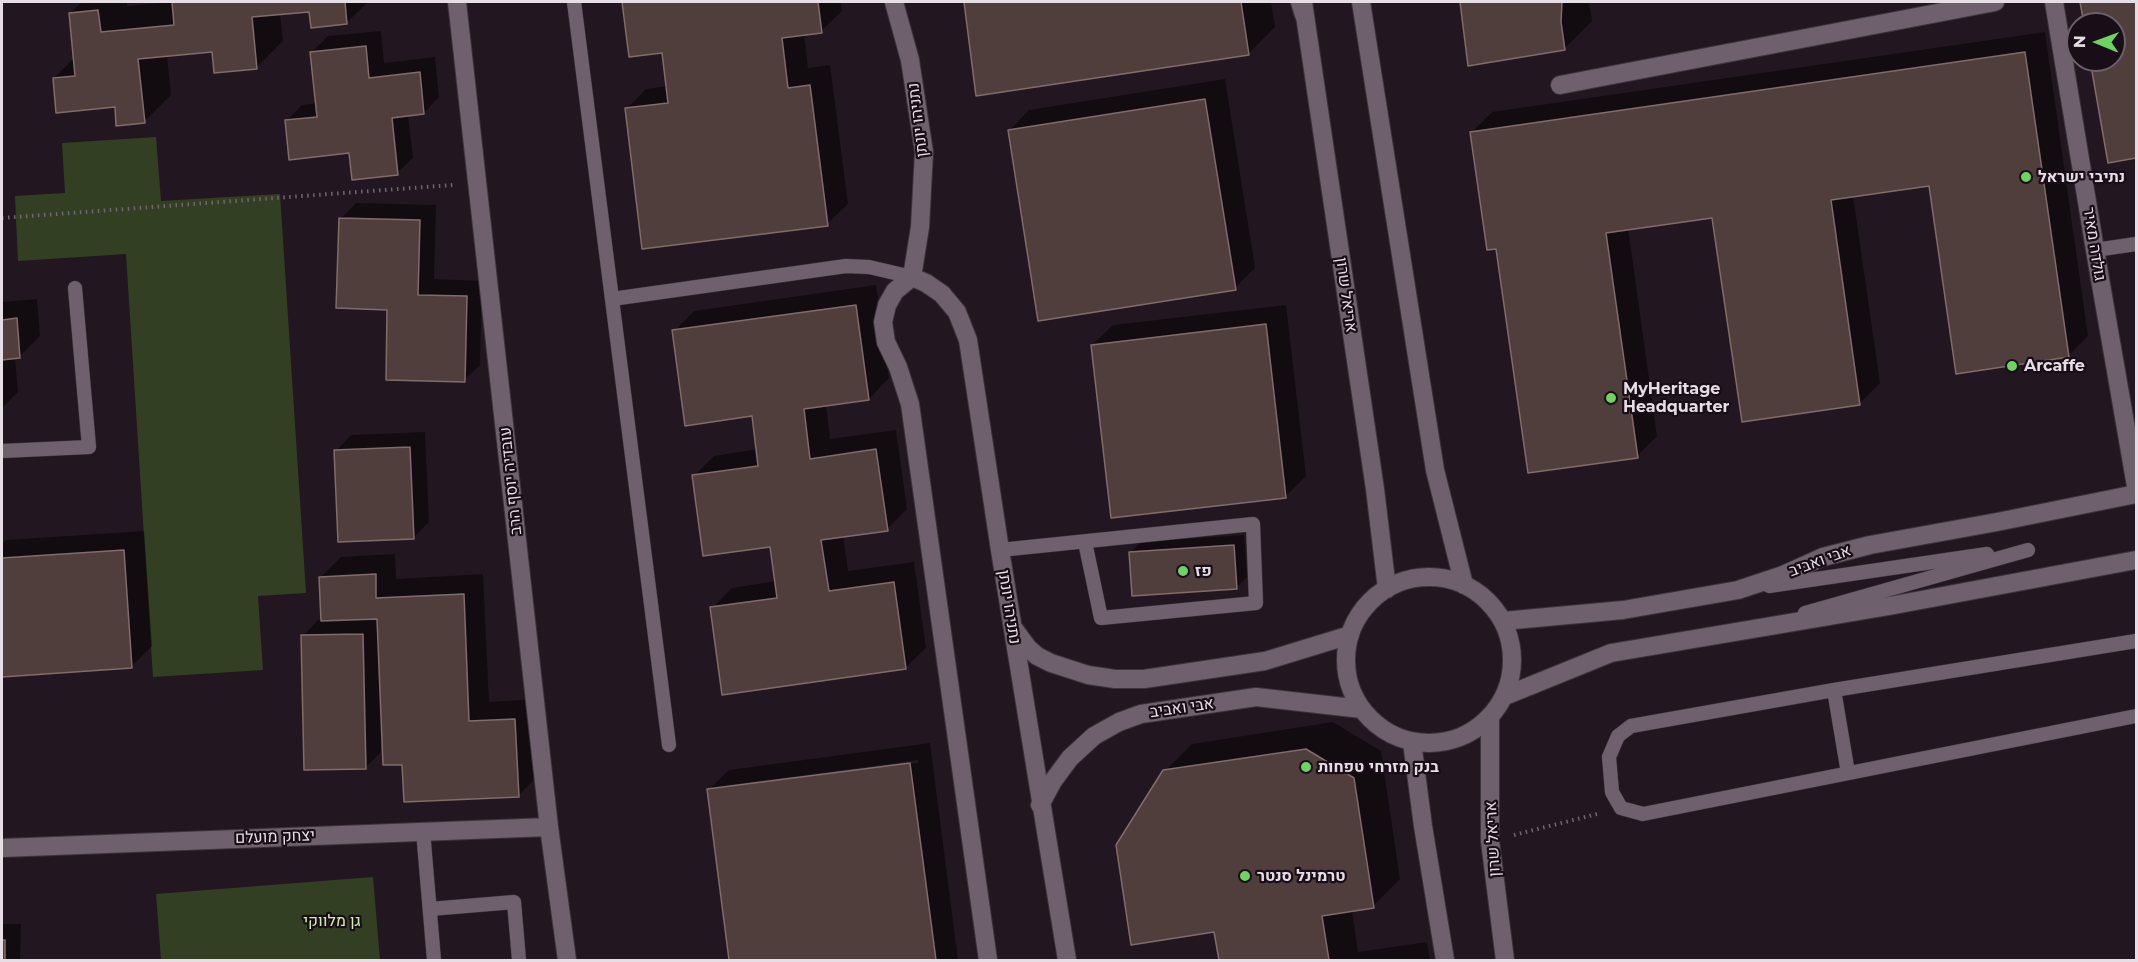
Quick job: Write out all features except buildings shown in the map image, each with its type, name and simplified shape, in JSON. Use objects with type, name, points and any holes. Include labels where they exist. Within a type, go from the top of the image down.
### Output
[{"type":"street","name":"עובדיה יוסף הרב","points":[[457,2],[549,827],[567,960]]},
{"type":"street","name":"נתניהו יונתן","points":[[894,2],[910,60],[924,152],[920,227],[912,277],[942,294],[957,312],[968,340],[1040,805],[1067,960]]},
{"type":"street","points":[[1361,2],[1435,470],[1464,585]]},
{"type":"street","points":[[1560,86],[1995,2]]},
{"type":"street","name":"גולדה מאיר","points":[[2055,2],[2136,486]]},
{"type":"street","name":"אריאל שרון","points":[[1302,6],[1375,489],[1387,589]]},
{"type":"street","points":[[912,277],[895,291],[886,305],[883,322],[886,342],[898,367],[910,404],[988,960]]},
{"type":"street","name":"אבי ואביב","points":[[1503,621],[1623,610],[1738,590],[1783,575],[1823,557],[1870,545],[2136,494]]},
{"type":"street","points":[[1505,696],[1611,653],[1731,634],[2136,560]]},
{"type":"street","points":[[1438,577],[1464,585],[1486,600],[1503,621],[1511,645],[1512,671],[1505,696],[1490,717],[1467,735],[1440,743],[1412,742],[1387,732],[1362,709],[1350,686],[1347,660],[1350,635],[1359,617],[1371,601],[1387,589],[1412,579],[1438,577]]},
{"type":"street","name":"אבי ואביב","points":[[1013,628],[1037,656],[1067,669],[1115,679],[1144,679],[1265,661],[1350,635]]},
{"type":"street","name":"אבי ואביב","points":[[1040,805],[1053,781],[1070,758],[1094,736],[1119,722],[1141,714],[1256,698],[1362,709]]},
{"type":"street","name":"אריאל שרון","points":[[1490,717],[1490,841],[1505,960]]},
{"type":"street","points":[[1412,742],[1444,960]]},
{"type":"street","name":"יצחק מועלם","points":[[2,848],[549,827]]},
{"type":"lane","points":[[574,2],[669,745]]},
{"type":"lane","points":[[2095,250],[2136,244]]},
{"type":"lane","points":[[612,299],[846,266],[869,267],[912,277]]},
{"type":"lane","points":[[2,451],[89,447],[75,288]]},
{"type":"lane","points":[[1000,550],[1253,524],[1256,603],[1101,618],[1085,542]]},
{"type":"lane","points":[[1731,634],[2028,550],[1949,559],[1738,590]]},
{"type":"lane","points":[[2136,641],[1834,690],[1631,726],[1618,736],[1609,757],[1612,792],[1621,808],[1643,814],[2136,716]]},
{"type":"lane","points":[[1834,690],[1848,773]]},
{"type":"lane","points":[[423,831],[434,960]]},
{"type":"lane","points":[[430,909],[514,902],[519,960]]},
{"type":"path","points":[[2,218],[478,184]]},
{"type":"path","points":[[1490,841],[1621,808]]},
{"type":"green space","points":[[156,137],[161,201],[280,194],[306,593],[258,596],[263,670],[153,677],[126,254],[18,261],[15,196],[65,193],[62,143]]},
{"type":"green space","name":"גן מלווקי","points":[[373,877],[380,960],[161,960],[156,894]]},
{"type":"place","name":"נתיבי ישראל","points":[[2026,177]]},
{"type":"place","name":"Arcaffe","points":[[2012,366]]},
{"type":"place","name":"MyHeritage Headquarter","points":[[1611,398]]},
{"type":"place","name":"פז","points":[[1183,571]]},
{"type":"place","name":"בנק מזרחי טפחות","points":[[1306,767]]},
{"type":"place","name":"טרמינל סנטר","points":[[1245,876]]}]
